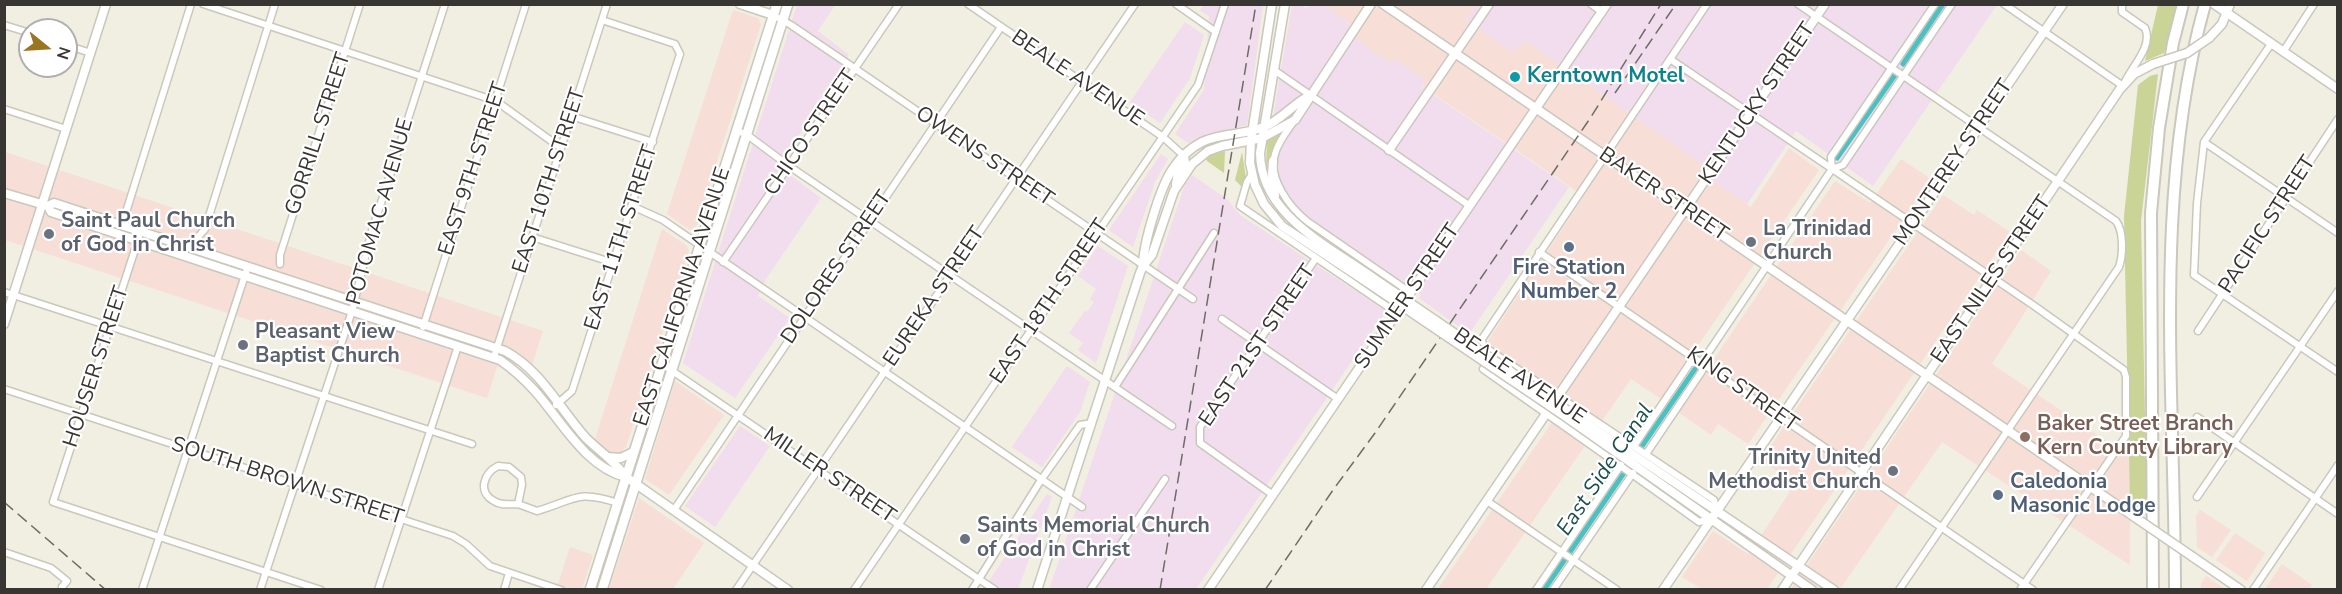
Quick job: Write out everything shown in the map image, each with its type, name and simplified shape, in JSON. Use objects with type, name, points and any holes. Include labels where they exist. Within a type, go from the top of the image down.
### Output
[{"type":"highway","points":[[2153,590],[2151,213],[2160,118],[2173,43],[2183,4]]},
{"type":"highway","points":[[2175,588],[2170,273],[2172,197],[2186,81],[2205,4]]},
{"type":"main road","name":"EAST CALIFORNIA AVENUE","points":[[590,590],[777,4]]},
{"type":"main road","name":"EAST CALIFORNIA AVENUE","points":[[602,590],[788,4]]},
{"type":"street","points":[[4,324],[9,293],[45,206],[66,129],[106,4]]},
{"type":"street","points":[[122,225],[191,4]]},
{"type":"street","points":[[203,4],[496,101],[561,148]]},
{"type":"street","points":[[198,237],[205,229],[275,4]]},
{"type":"street","name":"GORRILL STREET","points":[[280,264],[280,255],[360,4]]},
{"type":"street","name":"POTOMAC AVENUE","points":[[260,590],[352,311],[371,234],[445,4]]},
{"type":"street","name":"EAST 9TH STREET","points":[[422,329],[526,4]]},
{"type":"street","name":"EAST 10TH STREET","points":[[496,353],[607,4]]},
{"type":"street","points":[[740,4],[773,15]]},
{"type":"street","name":"CHICO STREET","points":[[723,262],[899,4]]},
{"type":"street","name":"BEALE AVENUE","points":[[968,4],[1162,137],[1184,156]]},
{"type":"street","name":"EUREKA STREET","points":[[736,590],[1135,4]]},
{"type":"street","points":[[1176,4],[1216,32]]},
{"type":"street","name":"EAST 18TH STREET","points":[[854,590],[1198,85],[1225,4]]},
{"type":"street","name":"BEALE AVENUE","points":[[1272,4],[1250,155],[1252,174],[1262,200],[1279,223],[1370,280],[1834,590]]},
{"type":"street","name":"BEALE AVENUE","points":[[1285,4],[1262,138],[1260,153],[1262,170],[1268,188],[1279,207],[1298,225],[1370,280]]},
{"type":"street","points":[[1279,207],[1273,187],[1273,161],[1278,147],[1305,107],[1309,96],[1371,4]]},
{"type":"street","name":"BAKER STREET","points":[[1383,4],[2241,590]]},
{"type":"street","points":[[1389,150],[1489,4]]},
{"type":"street","points":[[1591,4],[1605,8]]},
{"type":"street","points":[[1707,4],[1482,339],[1483,346],[1714,500],[1717,510]]},
{"type":"street","points":[[1798,4],[2119,225],[2120,263],[1899,590]]},
{"type":"street","name":"KENTUCKY STREET","points":[[1426,590],[1826,4]]},
{"type":"street","points":[[1832,169],[1831,157],[1935,4]]},
{"type":"street","points":[[1646,454],[1702,371],[1702,362],[1832,169],[1843,165],[1952,4]]},
{"type":"street","points":[[2004,4],[2123,86],[2145,48],[2147,32],[2145,28],[2122,12],[2122,4]]},
{"type":"street","name":"MONTEREY STREET","points":[[1663,590],[2063,4]]},
{"type":"street","points":[[2214,4],[2337,89]]},
{"type":"street","name":"EAST NILES STREET","points":[[1782,590],[2123,86],[2134,74],[2152,64],[2187,53],[2209,38],[2228,14],[2230,4]]},
{"type":"street","points":[[2283,52],[2314,4]]},
{"type":"street","name":"SUMNER STREET","points":[[1208,590],[1605,8]]},
{"type":"street","name":"OWENS STREET","points":[[773,15],[1193,299]]},
{"type":"street","name":"EAST 11TH STREET","points":[[549,409],[572,391],[680,57],[680,50],[675,44],[602,20]]},
{"type":"street","name":"DOLORES STREET","points":[[674,510],[1001,27]]},
{"type":"street","points":[[1267,36],[1269,61],[1274,70],[1470,206]]},
{"type":"street","points":[[2271,44],[2204,142],[2197,203],[2194,275],[2337,372]]},
{"type":"street","points":[[78,49],[91,53]]},
{"type":"street","points":[[1670,59],[1994,278],[2124,370],[2126,436],[2022,587]]},
{"type":"street","points":[[1037,590],[1143,266],[1143,251],[1171,171],[1184,156],[1207,140],[1264,127],[1309,96]]},
{"type":"street","points":[[4,109],[66,129]]},
{"type":"street","points":[[571,116],[652,142]]},
{"type":"street","name":"PACIFIC STREET","points":[[2198,330],[2337,119]]},
{"type":"street","points":[[1174,190],[1192,164],[1208,151],[1262,138],[1295,120]]},
{"type":"street","points":[[736,131],[746,134],[789,166],[1172,426]]},
{"type":"street","points":[[2204,142],[2337,233]]},
{"type":"street","points":[[1143,266],[1152,255],[1178,173],[1185,163],[1184,156]]},
{"type":"street","points":[[1273,161],[1279,185],[1297,213],[1411,293]]},
{"type":"street","points":[[1252,174],[1247,182],[1240,206],[1397,312]]},
{"type":"street","points":[[4,193],[45,206],[51,212],[352,311],[422,329],[496,353],[523,379],[576,444],[609,470],[635,483],[788,590]]},
{"type":"street","points":[[45,206],[54,203],[354,301],[458,346],[514,356],[532,371],[587,439],[626,477]]},
{"type":"street","points":[[632,206],[657,216],[1082,507]]},
{"type":"street","name":"HOUSER STREET","points":[[142,231],[53,502],[159,537]]},
{"type":"street","points":[[1115,387],[1214,233]]},
{"type":"street","points":[[532,237],[614,263]]},
{"type":"street","name":"KING STREET","points":[[1539,252],[1941,527],[2022,587],[2033,590]]},
{"type":"street","name":"EAST 21ST STREET","points":[[1272,495],[1200,443],[1200,427],[1316,258]]},
{"type":"street","points":[[142,590],[248,266]]},
{"type":"street","points":[[2197,497],[2337,291]]},
{"type":"street","points":[[9,293],[472,444]]},
{"type":"street","points":[[1222,319],[1338,399]]},
{"type":"street","points":[[378,590],[458,346]]},
{"type":"street","points":[[1494,353],[1483,369],[1633,473],[1699,522],[1701,529],[1697,539]]},
{"type":"street","points":[[1634,446],[1690,363],[1702,362]]},
{"type":"street","name":"MILLER STREET","points":[[662,364],[995,590]]},
{"type":"street","name":"SOUTH BROWN STREET","points":[[4,389],[453,536],[466,544],[483,562],[561,590]]},
{"type":"street","name":"BEALE AVENUE","points":[[1565,412],[1812,590]]},
{"type":"street","points":[[2197,417],[2337,514]]},
{"type":"street","points":[[972,590],[1041,480],[1080,425],[1092,423]]},
{"type":"street","points":[[607,456],[621,458],[633,452]]},
{"type":"street","points":[[1536,590],[1621,465]]},
{"type":"street","points":[[2253,590],[2337,465]]},
{"type":"street","points":[[518,504],[522,482],[518,473],[503,466],[490,471],[484,483],[487,495],[500,504],[518,504],[537,511],[576,497],[590,495],[618,503]]},
{"type":"street","points":[[1553,590],[1633,473]]},
{"type":"street","points":[[1090,590],[1165,479]]},
{"type":"street","points":[[1714,500],[1721,499],[1729,492]]},
{"type":"street","points":[[1487,501],[1617,590]]},
{"type":"street","points":[[1699,522],[1711,519]]},
{"type":"street","points":[[159,537],[321,590]]},
{"type":"street","points":[[4,552],[51,568],[67,581],[62,587]]},
{"type":"street","points":[[504,590],[509,573]]},
{"type":"shaded area","points":[[1477,4],[1997,5],[1873,186],[1796,131],[1747,204],[1700,172],[1704,165],[1526,41],[1513,52],[1466,21]]},
{"type":"shaded area","points":[[797,5],[835,5],[818,31],[849,55],[779,167],[821,198],[766,279],[758,296],[790,318],[735,398],[683,363]]},
{"type":"shaded area","points":[[1204,5],[1263,5],[1247,125],[1204,135],[1188,143],[1175,134],[1204,90],[1209,16],[1200,10]]},
{"type":"shaded area","points":[[1292,5],[1301,5],[1306,8],[1311,5],[1323,5],[1347,21],[1358,41],[1388,62],[1396,60],[1425,80],[1422,87],[1569,187],[1469,334],[1419,298],[1421,295],[1301,213],[1281,183],[1278,173],[1274,111]]},
{"type":"shaded area","points":[[1323,5],[1477,5],[1466,21],[1513,51],[1526,41],[1704,165],[1700,172],[1751,207],[1789,148],[1819,170],[1661,399],[1631,379],[1486,589],[1438,589],[1566,402],[1485,345],[1584,196],[1422,86],[1425,80],[1388,62],[1358,41],[1347,21]]},
{"type":"shaded area","points":[[733,10],[758,18],[761,24],[696,227],[690,230],[667,214]]},
{"type":"shaded area","points":[[1185,22],[1204,35],[1190,78],[1160,123],[1130,102]]},
{"type":"shaded area","points":[[5,152],[543,331],[532,365],[497,367],[487,398],[5,240]]},
{"type":"shaded area","points":[[1161,154],[1168,159],[1155,182],[1133,247],[1109,230]]},
{"type":"shaded area","points":[[1901,159],[1931,179],[1748,444],[1718,424],[1711,435],[1678,412],[1835,181],[1870,203]]},
{"type":"shaded area","points":[[1192,175],[1227,199],[1240,215],[1386,311],[1196,589],[1049,590],[1185,184]]},
{"type":"shaded area","points":[[1943,195],[1974,215],[1977,210],[2010,232],[1767,589],[1702,589],[1682,577],[1713,531],[1748,554],[1763,533],[1795,484],[1761,460]]},
{"type":"shaded area","points":[[662,229],[687,246],[689,251],[626,447],[620,453],[610,453],[595,439]]},
{"type":"shaded area","points":[[1098,246],[1128,266],[1096,363],[1078,350],[1083,343],[1069,333],[1094,302],[1090,299],[1096,289],[1078,276]]},
{"type":"shaded area","points":[[2021,250],[2051,271],[1992,364],[2130,457],[2130,565],[1942,442],[1840,589],[1790,590]]},
{"type":"shaded area","points":[[1067,366],[1090,382],[1080,412],[1042,467],[1012,447]]},
{"type":"shaded area","points":[[675,381],[724,415],[669,495],[645,479]]},
{"type":"shaded area","points":[[740,426],[770,446],[715,527],[685,506]]},
{"type":"shaded area","points":[[1047,494],[1052,497],[1018,589],[983,590]]},
{"type":"shaded area","points":[[639,498],[704,543],[673,589],[609,589]]},
{"type":"shaded area","points":[[2200,510],[2231,530],[2212,557],[2197,547],[2196,516]]},
{"type":"shaded area","points":[[2235,533],[2265,553],[2247,581],[2216,560]]},
{"type":"shaded area","points":[[570,547],[593,555],[582,589],[551,590],[559,581]]},
{"type":"shaded area","points":[[2282,564],[2312,585],[2309,589],[2265,589]]},
{"type":"shaded area","points":[[2206,576],[2225,589],[2201,589]]},
{"type":"green space","points":[[2158,5],[2176,5],[2164,53],[2145,61]]},
{"type":"green space","points":[[2158,74],[2141,221],[2147,513],[2130,502],[2124,216],[2138,85],[2150,76]]},
{"type":"green space","points":[[1281,135],[1266,166],[1267,141]]},
{"type":"green space","points":[[1225,151],[1224,173],[1206,158],[1208,155]]},
{"type":"green space","points":[[1242,152],[1246,178],[1242,187],[1235,180]]},
{"type":"waterway","name":"East Side Canal","points":[[1903,64],[1943,4]]},
{"type":"waterway","name":"East Side Canal","points":[[1837,158],[1895,75]]},
{"type":"waterway","name":"East Side Canal","points":[[1638,452],[1695,369]]},
{"type":"waterway","name":"East Side Canal","points":[[1544,590],[1628,467]]},
{"type":"railway","points":[[1160,590],[1256,4]]},
{"type":"railway","points":[[1265,590],[1591,117],[1661,4]]},
{"type":"railway","points":[[1615,93],[1676,4]]},
{"type":"railway","points":[[4,502],[106,590]]},
{"type":"place","name":"Kerntown Motel","points":[[1515,77]]},
{"type":"place","name":"Saint Paul Church of God in Christ","points":[[49,234]]},
{"type":"place","name":"La Trinidad Church","points":[[1751,242]]},
{"type":"place","name":"Fire Station Number 2","points":[[1569,247]]},
{"type":"place","name":"Pleasant View Baptist Church","points":[[243,345]]},
{"type":"place","name":"Baker Street Branch Kern County Library","points":[[2025,437]]},
{"type":"place","name":"Trinity United Methodist Church","points":[[1893,471]]},
{"type":"place","name":"Caledonia Masonic Lodge","points":[[1998,495]]},
{"type":"place","name":"Saints Memorial Church of God in Christ","points":[[965,539]]}]
